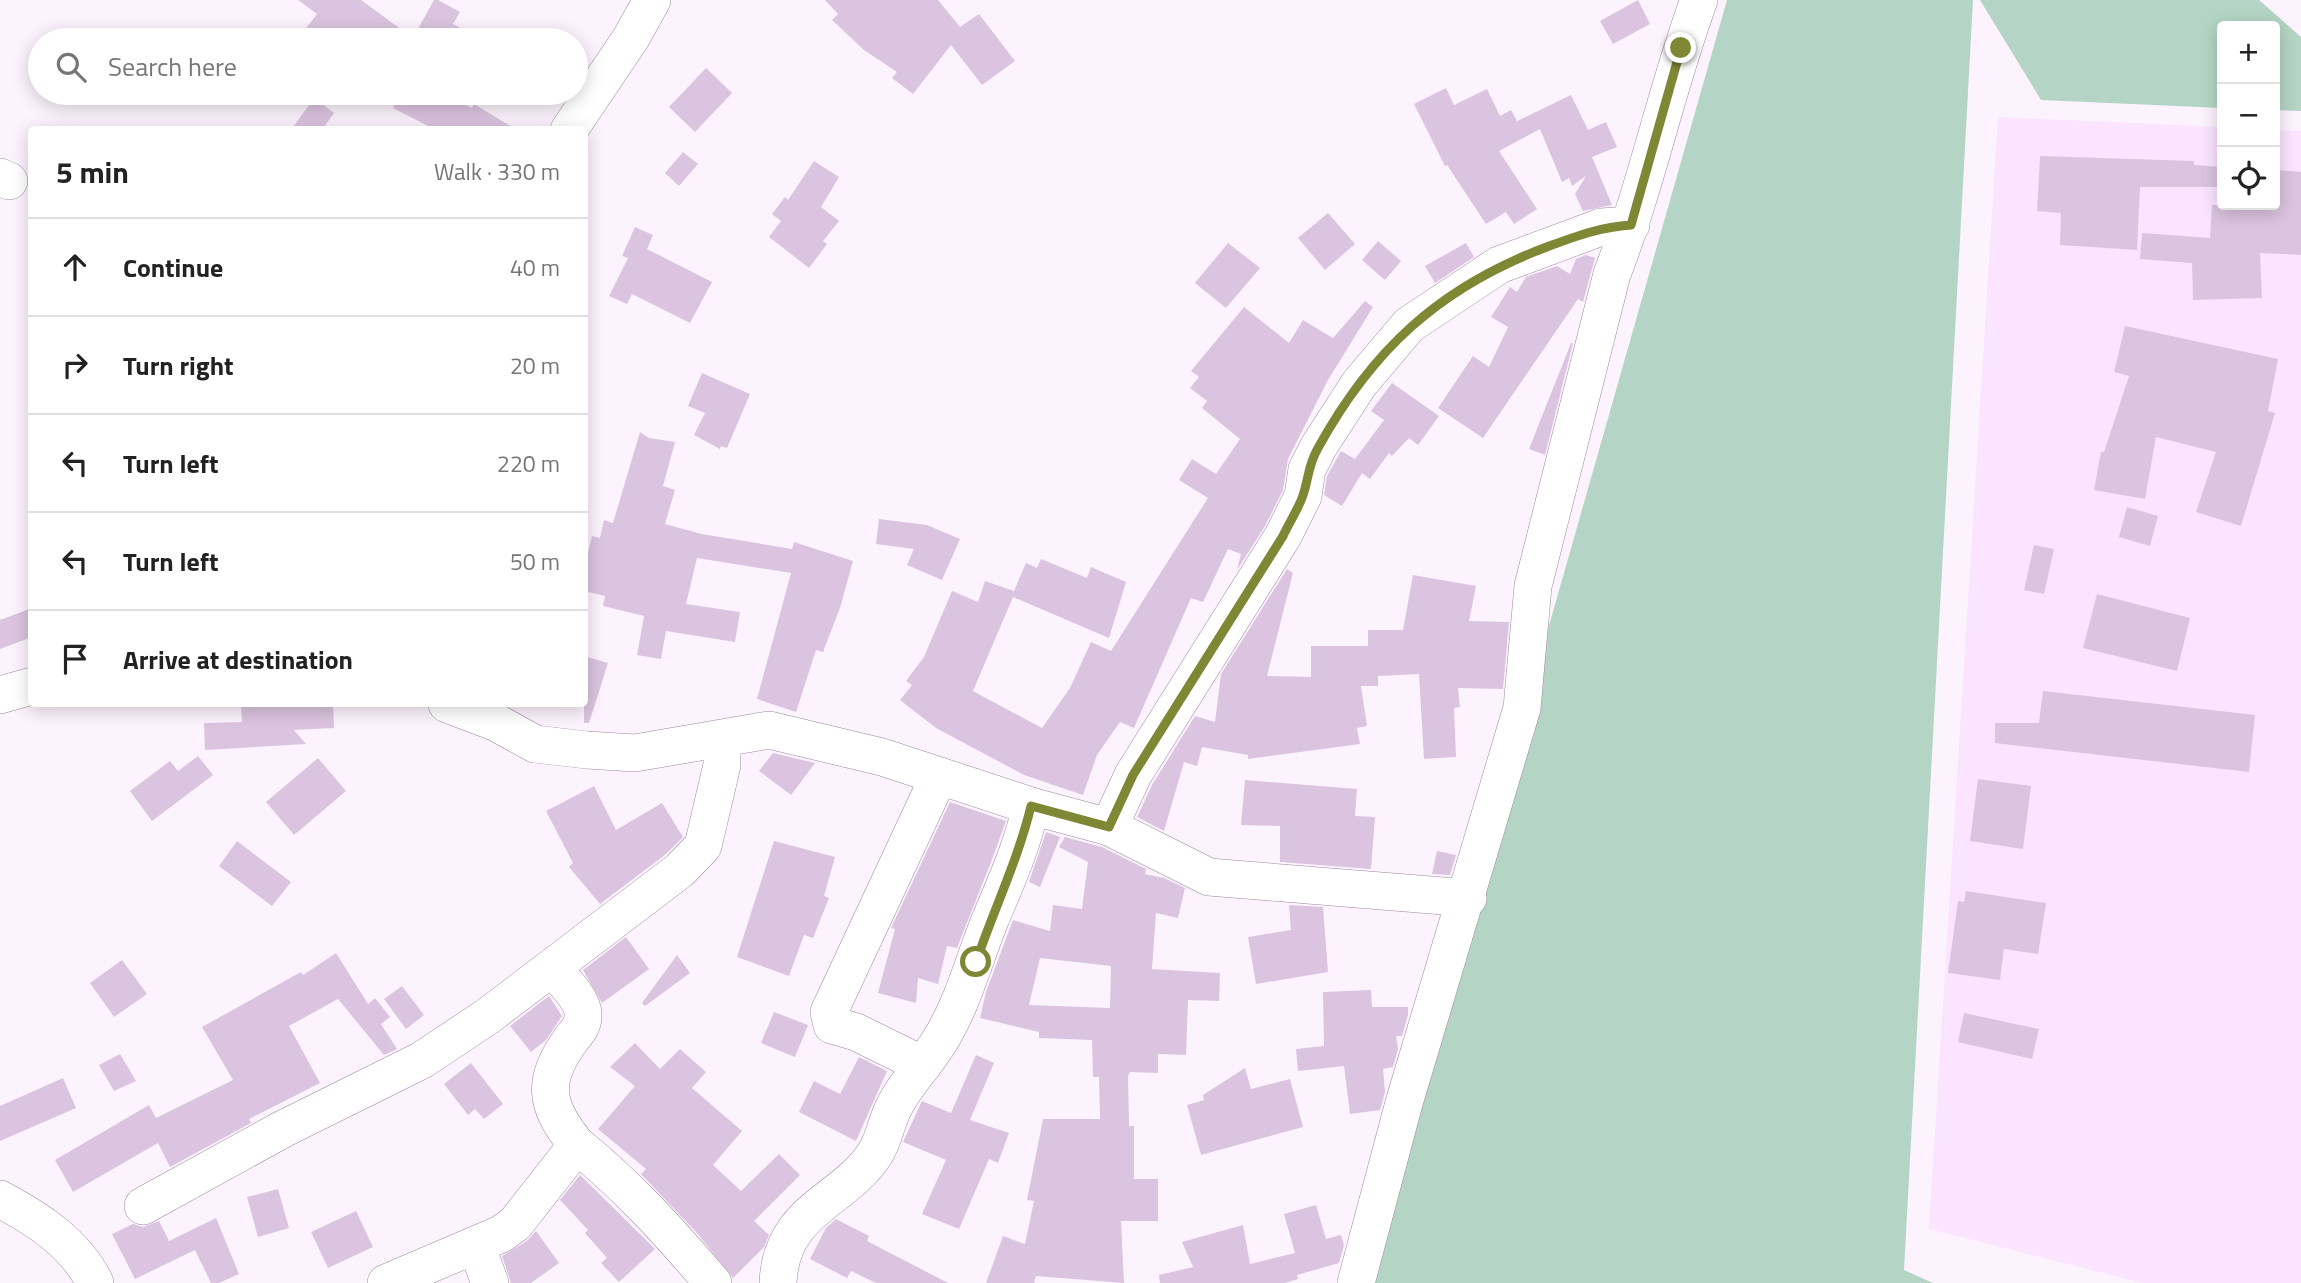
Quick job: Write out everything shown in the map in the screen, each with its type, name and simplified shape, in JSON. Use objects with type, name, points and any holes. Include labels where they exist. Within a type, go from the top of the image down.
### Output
[{"type":"street","points":[[588,102],[631,38],[652,0]]},
{"type":"street","points":[[1356,1283],[1404,1103],[1468,898],[1522,708],[1536,571],[1612,274],[1631,225],[1681,48],[1699,0]]},
{"type":"street","points":[[572,126],[586,105]]},
{"type":"street","points":[[1109,827],[1133,775],[1283,536],[1303,496],[1307,469],[1313,457],[1367,374],[1409,325],[1499,265],[1601,227],[1631,225]]},
{"type":"street","points":[[0,695],[28,687]]},
{"type":"street","points":[[455,707],[497,723],[535,744],[635,753],[769,730],[882,757],[1031,806],[1109,827],[1209,877],[1468,898]]},
{"type":"street","points":[[143,1206],[316,1112],[422,1060],[553,968],[680,870],[703,846],[722,765],[722,740]]},
{"type":"street","points":[[923,1065],[856,1032],[832,1025],[829,1012],[939,776]]},
{"type":"street","points":[[778,1283],[784,1248],[819,1203],[852,1177],[876,1152],[895,1104],[939,1043],[965,993],[990,920],[1012,872],[1031,806]]},
{"type":"street","points":[[553,968],[576,998],[584,1015],[580,1028],[550,1073],[548,1094],[568,1134],[648,1211],[713,1283]]},
{"type":"street","points":[[386,1283],[476,1245],[515,1224],[577,1145]]},
{"type":"street","points":[[0,1199],[28,1214],[58,1236],[86,1264],[95,1283]]},
{"type":"street","points":[[476,1245],[491,1283]]},
{"type":"shaded area","points":[[1998,117],[2217,127],[2217,210],[2280,210],[2280,130],[2301,131],[2301,1283],[2143,1283],[1929,1229]]},
{"type":"green space","points":[[1727,0],[1973,0],[1904,1270],[1933,1283],[1362,1283]]},
{"type":"green space","points":[[1980,0],[2259,0],[2301,37],[2301,111],[2280,110],[2280,21],[2217,21],[2217,108],[2041,100]]},
{"type":"building","points":[[298,0],[361,0],[399,28],[306,28],[317,14]]},
{"type":"building","points":[[434,0],[460,12],[453,24],[460,28],[419,28]]},
{"type":"building","points":[[825,0],[938,0],[960,27],[979,14],[1015,61],[982,85],[951,45],[913,94],[892,78],[897,72],[864,50],[832,20],[838,14]]},
{"type":"building","points":[[1638,0],[1650,24],[1613,44],[1600,21]]},
{"type":"building","points":[[706,68],[732,93],[695,132],[669,107]]},
{"type":"building","points":[[1446,88],[1454,105],[1487,89],[1500,116],[1511,110],[1517,121],[1571,95],[1588,130],[1606,122],[1617,147],[1592,157],[1612,205],[1583,211],[1575,194],[1586,176],[1572,186],[1569,178],[1562,182],[1540,129],[1499,151],[1537,209],[1514,224],[1506,212],[1486,224],[1447,165],[1445,166],[1414,104]]},
{"type":"building","points":[[309,105],[323,105],[334,113],[325,126],[294,126]]},
{"type":"building","points":[[395,105],[466,105],[472,108],[476,105],[510,126],[428,126],[393,108]]},
{"type":"building","points":[[683,152],[698,164],[679,186],[665,173]]},
{"type":"building","points":[[2040,156],[2194,161],[2194,165],[2217,167],[2217,187],[2140,187],[2137,250],[2060,245],[2061,213],[2037,211]]},
{"type":"building","points":[[814,161],[839,177],[821,207],[839,221],[823,241],[827,244],[809,268],[769,237],[781,221],[772,214],[785,197],[788,200]]},
{"type":"building","points":[[2280,170],[2301,172],[2301,255],[2260,253],[2262,298],[2193,300],[2192,263],[2140,259],[2142,233],[2210,238],[2212,205],[2217,205],[2217,210],[2280,210]]},
{"type":"building","points":[[1328,213],[1355,244],[1325,270],[1298,238]]},
{"type":"building","points":[[635,227],[653,235],[647,249],[712,282],[690,323],[632,294],[627,304],[609,296],[628,258],[622,256]]},
{"type":"building","points":[[1378,241],[1401,261],[1385,280],[1362,260]]},
{"type":"building","points":[[1228,243],[1260,268],[1226,308],[1195,283]]},
{"type":"building","points":[[1466,243],[1474,257],[1435,283],[1425,266]]},
{"type":"building","points":[[1586,255],[1595,258],[1583,302],[1578,299],[1483,438],[1438,408],[1473,356],[1489,367],[1508,327],[1491,317],[1510,287],[1517,292],[1526,277],[1557,266],[1570,274],[1576,259]]},
{"type":"building","points":[[1365,301],[1373,307],[1328,380],[1288,459],[1283,490],[1265,526],[1237,570],[1241,554],[1228,549],[1203,602],[1191,598],[1134,728],[1120,722],[1097,755],[1083,795],[1024,775],[936,728],[900,700],[912,685],[906,681],[924,657],[952,591],[978,602],[985,581],[1014,591],[1026,563],[1037,568],[1041,559],[1087,578],[1091,567],[1126,582],[1109,638],[1013,597],[973,691],[1042,728],[1070,688],[1091,642],[1111,651],[1208,498],[1179,480],[1192,459],[1216,474],[1240,439],[1202,408],[1207,401],[1190,388],[1199,377],[1191,371],[1244,307],[1289,343],[1303,320],[1333,338]]},
{"type":"building","points":[[2125,326],[2278,359],[2268,411],[2275,413],[2241,526],[2196,512],[2216,452],[2156,437],[2145,499],[2094,490],[2101,452],[2104,452],[2129,376],[2114,372]]},
{"type":"building","points":[[1573,343],[1545,455],[1529,449]]},
{"type":"building","points":[[702,373],[750,394],[727,448],[721,446],[720,449],[694,435],[705,413],[688,406]]},
{"type":"building","points":[[1392,383],[1439,416],[1418,445],[1409,438],[1392,456],[1389,453],[1370,479],[1362,473],[1342,506],[1324,495],[1327,476],[1341,451],[1355,459],[1384,420],[1371,411]]},
{"type":"building","points":[[640,432],[649,438],[675,442],[663,486],[675,490],[665,524],[702,534],[792,549],[794,542],[853,561],[840,608],[823,652],[816,650],[796,712],[757,699],[791,573],[697,558],[686,604],[740,612],[735,642],[666,631],[661,659],[637,655],[644,616],[603,606],[605,596],[588,592],[588,552],[592,536],[600,538],[604,520],[613,523]]},
{"type":"building","points":[[2127,507],[2158,516],[2150,546],[2119,537]]},
{"type":"building","points":[[879,519],[927,525],[960,539],[942,580],[907,565],[914,549],[876,544]]},
{"type":"building","points":[[2034,545],[2054,549],[2044,594],[2024,590]]},
{"type":"building","points":[[1287,569],[1293,573],[1267,676],[1311,677],[1311,646],[1368,646],[1368,630],[1403,630],[1413,575],[1476,586],[1469,621],[1509,622],[1503,689],[1458,688],[1460,707],[1454,708],[1456,757],[1424,759],[1419,674],[1378,676],[1378,686],[1361,686],[1367,726],[1357,728],[1360,744],[1248,759],[1248,755],[1202,747],[1197,766],[1184,762],[1164,831],[1137,817],[1152,785],[1195,716],[1215,722],[1221,674]]},
{"type":"building","points":[[2097,594],[2190,618],[2177,671],[2083,648]]},
{"type":"building","points":[[28,610],[28,638],[0,649],[0,620]]},
{"type":"building","points":[[588,657],[608,663],[589,723],[584,723],[584,707],[588,707]]},
{"type":"building","points":[[2043,691],[2255,715],[2249,772],[1995,743],[1995,723],[2039,723]]},
{"type":"building","points":[[241,707],[333,707],[334,728],[294,730],[306,744],[205,750],[204,723],[242,722]]},
{"type":"building","points":[[773,753],[815,763],[791,795],[759,771]]},
{"type":"building","points":[[198,756],[213,775],[152,821],[130,791],[170,761],[178,771]]},
{"type":"building","points":[[318,758],[346,791],[294,835],[266,802]]},
{"type":"building","points":[[1978,779],[2031,786],[2023,849],[1970,841]]},
{"type":"building","points":[[1245,780],[1357,789],[1355,816],[1375,817],[1371,869],[1280,862],[1280,826],[1241,825]]},
{"type":"building","points":[[594,786],[616,830],[662,803],[683,837],[666,854],[600,904],[569,867],[573,863],[546,811]]},
{"type":"building","points":[[950,802],[1006,821],[993,857],[957,948],[947,946],[938,984],[918,978],[916,1003],[878,993],[895,929],[891,928]]},
{"type":"building","points":[[1046,832],[1060,837],[1040,887],[1029,882]]},
{"type":"building","points":[[1065,837],[1102,847],[1146,869],[1145,874],[1164,878],[1185,888],[1178,918],[1156,913],[1152,969],[1220,973],[1219,1001],[1188,1000],[1186,1055],[1158,1054],[1158,1073],[1130,1072],[1128,1076],[1129,1126],[1134,1126],[1134,1179],[1158,1179],[1158,1221],[1121,1221],[1124,1283],[1036,1276],[1034,1283],[986,1283],[1003,1236],[1025,1244],[1034,1201],[1027,1200],[1043,1119],[1100,1119],[1099,1077],[1093,1077],[1092,1040],[1039,1038],[1039,1032],[980,1018],[986,992],[1013,920],[1050,931],[1053,905],[1082,909],[1088,862],[1059,847]],"holes":[[[1040,958],[1111,966],[1110,1008],[1029,1005]]]},
{"type":"building","points":[[237,841],[291,882],[272,906],[219,866]]},
{"type":"building","points":[[774,841],[835,857],[824,896],[829,898],[813,938],[804,935],[789,976],[737,957]]},
{"type":"building","points":[[1437,851],[1456,855],[1450,875],[1432,874]]},
{"type":"building","points":[[1966,891],[2046,903],[2038,954],[2004,949],[2000,980],[1948,973],[1958,901],[1964,902]]},
{"type":"building","points":[[1289,905],[1323,907],[1328,972],[1256,984],[1248,937],[1291,930]]},
{"type":"building","points":[[626,937],[649,969],[602,1003],[583,970]]},
{"type":"building","points":[[336,953],[368,1004],[375,998],[390,1017],[381,1024],[397,1049],[384,1055],[338,999],[289,1026],[320,1083],[249,1119],[251,1123],[170,1167],[158,1143],[73,1192],[55,1160],[149,1105],[156,1118],[233,1080],[202,1027],[301,972],[303,975]]},
{"type":"building","points":[[677,955],[690,973],[645,1006],[642,1003]]},
{"type":"building","points":[[122,960],[147,994],[114,1017],[90,983]]},
{"type":"building","points":[[402,986],[424,1015],[406,1029],[384,999]]},
{"type":"building","points":[[1371,990],[1372,1007],[1408,1007],[1408,1015],[1402,1036],[1396,1036],[1398,1049],[1393,1067],[1383,1069],[1385,1092],[1380,1110],[1350,1114],[1344,1066],[1298,1071],[1296,1049],[1324,1046],[1323,992]]},
{"type":"building","points":[[549,996],[562,1016],[546,1040],[531,1052],[510,1026]]},
{"type":"building","points":[[774,1012],[808,1025],[795,1057],[761,1043]]},
{"type":"building","points":[[1964,1013],[2039,1029],[2032,1059],[1958,1042]]},
{"type":"building","points":[[635,1043],[660,1069],[680,1049],[706,1072],[692,1088],[742,1131],[713,1165],[741,1191],[779,1154],[800,1175],[754,1221],[769,1235],[764,1247],[733,1278],[697,1233],[641,1174],[646,1169],[598,1129],[635,1086],[610,1067]]},
{"type":"building","points":[[120,1054],[136,1081],[114,1091],[99,1065]]},
{"type":"building","points":[[976,1055],[994,1063],[970,1120],[1009,1133],[998,1163],[989,1159],[959,1229],[922,1214],[946,1160],[903,1142],[922,1101],[951,1113]]},
{"type":"building","points":[[859,1057],[887,1071],[856,1141],[799,1112],[814,1081],[840,1094]]},
{"type":"building","points":[[471,1063],[503,1104],[484,1119],[475,1109],[468,1115],[444,1084]]},
{"type":"building","points":[[1245,1068],[1251,1089],[1290,1079],[1303,1127],[1201,1155],[1187,1105],[1204,1100],[1203,1095]]},
{"type":"building","points":[[63,1078],[76,1108],[0,1141],[0,1106]]},
{"type":"building","points":[[580,1175],[655,1249],[619,1282],[601,1263],[607,1258],[585,1233],[588,1230],[560,1200]]},
{"type":"building","points":[[278,1189],[289,1228],[258,1237],[247,1197]]},
{"type":"building","points":[[1316,1205],[1326,1239],[1341,1235],[1344,1245],[1339,1263],[1297,1275],[1298,1279],[1285,1283],[1160,1283],[1159,1275],[1193,1267],[1182,1242],[1243,1225],[1250,1264],[1295,1253],[1284,1214]]},
{"type":"building","points":[[356,1211],[373,1247],[328,1268],[311,1232]]},
{"type":"building","points":[[216,1218],[239,1274],[219,1283],[211,1283],[195,1250],[135,1279],[112,1234],[133,1224],[143,1227],[159,1221],[169,1241]]},
{"type":"building","points":[[836,1219],[869,1236],[867,1241],[948,1283],[876,1283],[851,1271],[847,1278],[810,1259],[826,1228]]},
{"type":"building","points":[[536,1231],[559,1263],[531,1283],[511,1283],[502,1256],[527,1241]]},
{"type":"route","points":[[976,962],[990,920],[1008,883],[1031,806],[1109,827],[1133,775],[1200,673],[1283,536],[1303,496],[1307,469],[1319,446],[1359,384],[1409,325],[1499,265],[1601,227],[1631,225],[1681,48]]}]
